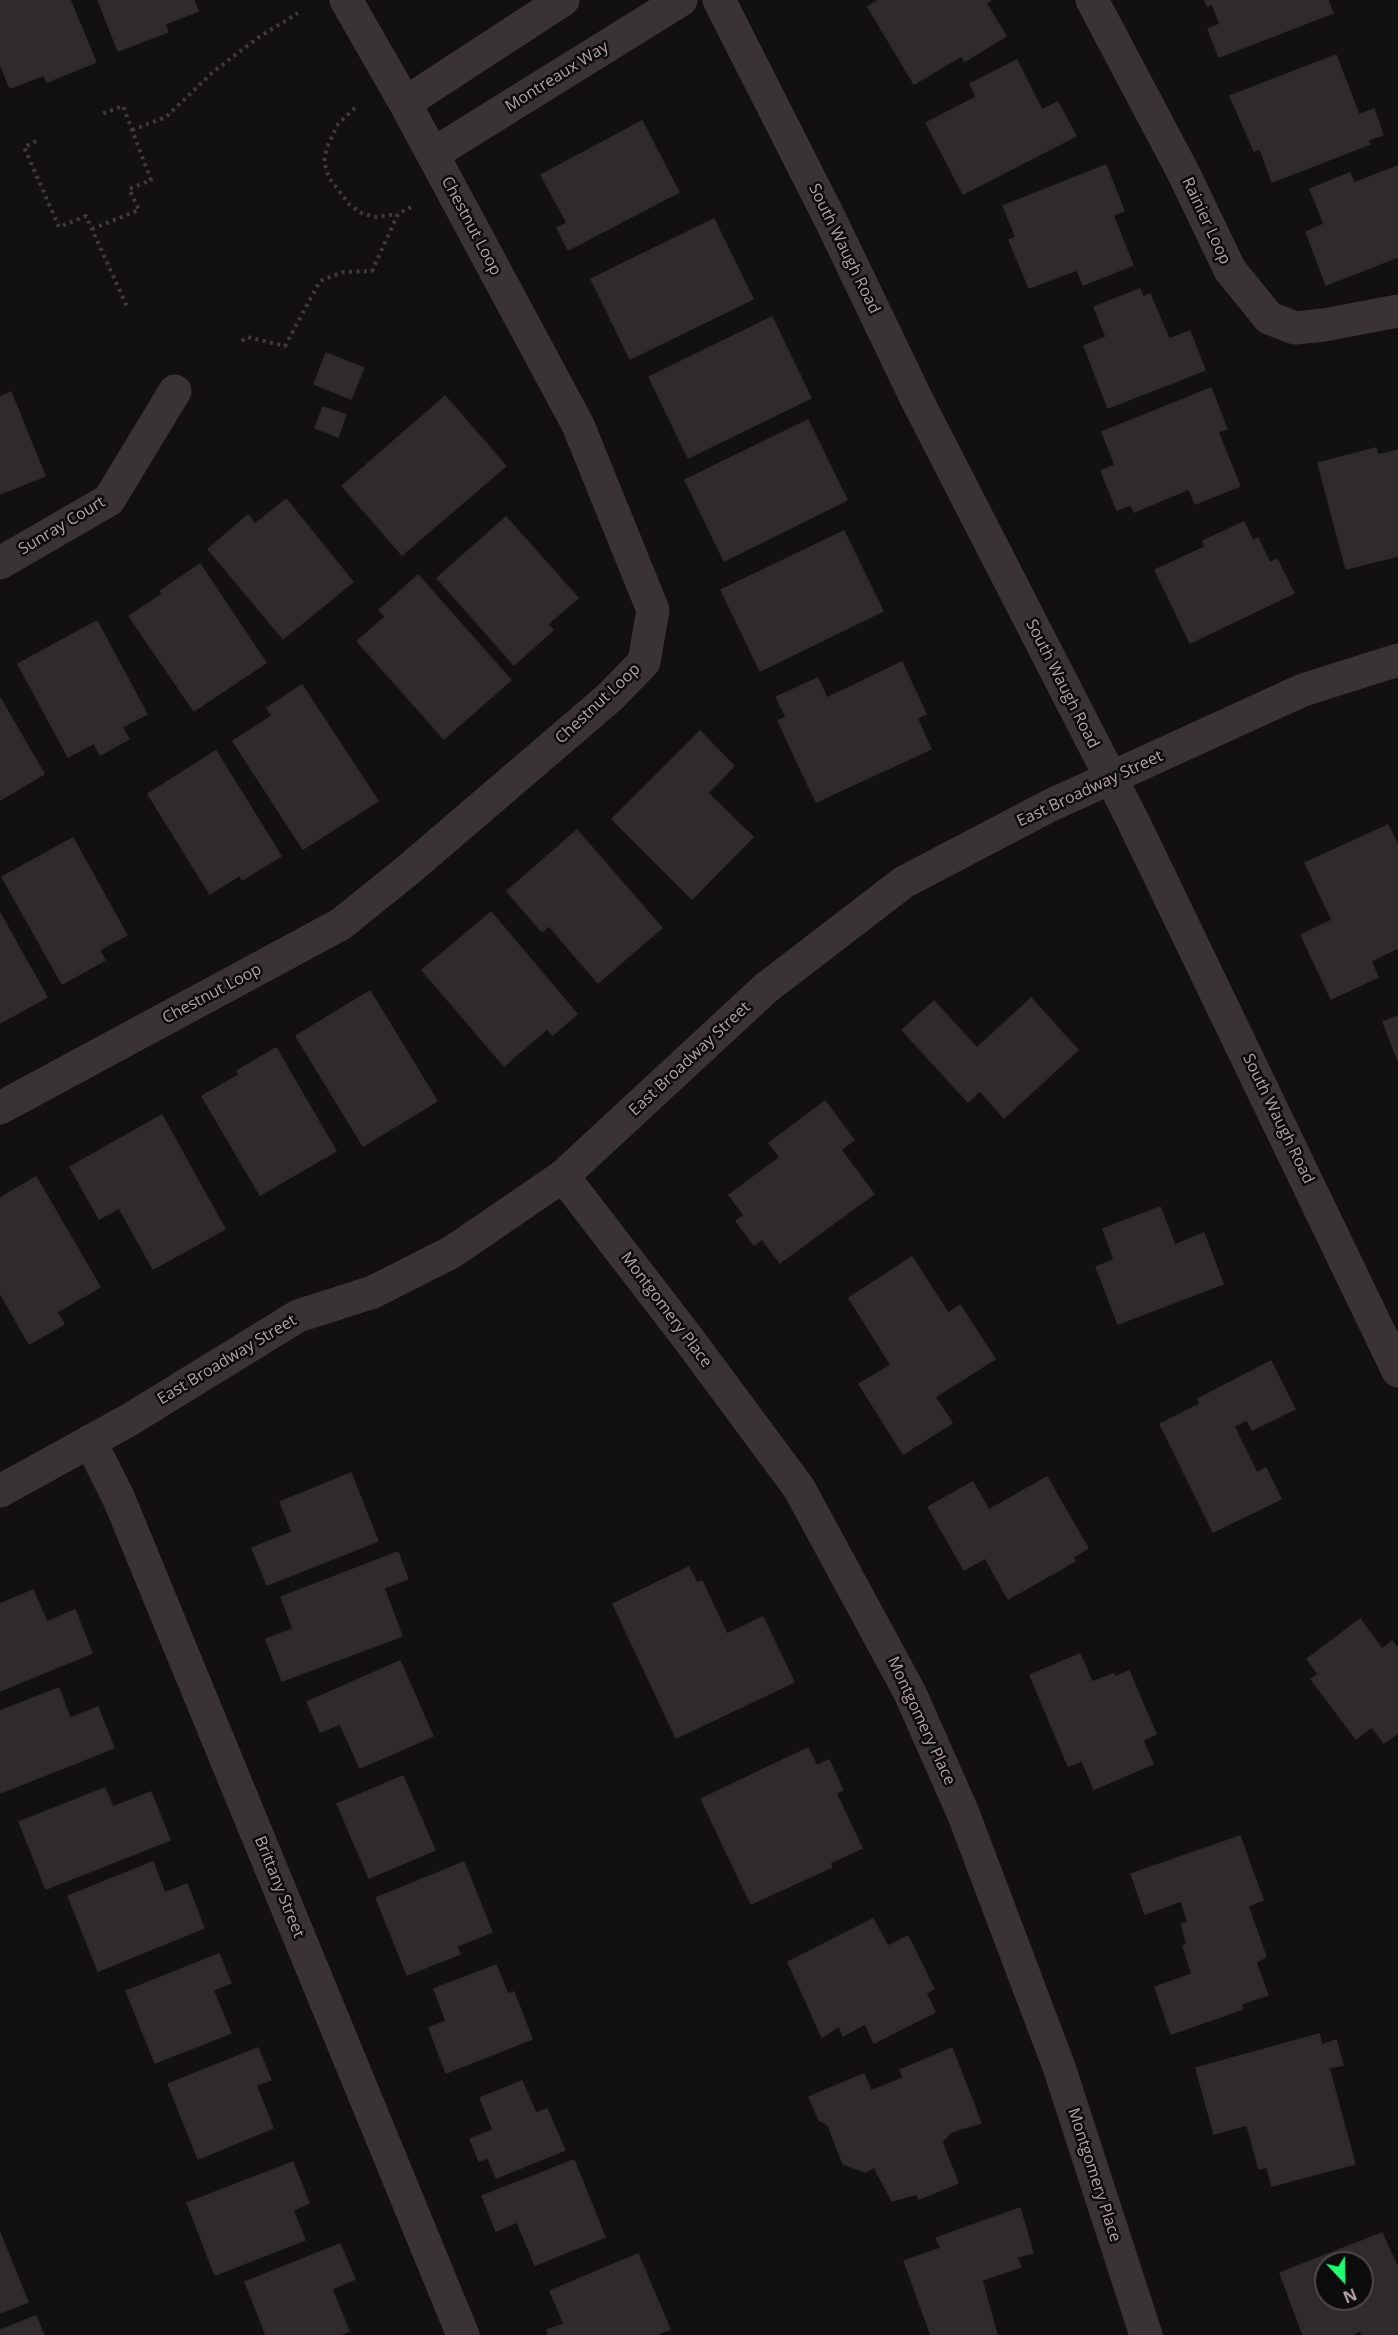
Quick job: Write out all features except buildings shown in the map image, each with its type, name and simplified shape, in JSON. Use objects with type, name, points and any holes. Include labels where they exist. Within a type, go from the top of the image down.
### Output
[{"type":"street","name":"Chestnut Loop","points":[[0,1108],[341,924],[408,870],[610,697],[644,662],[653,610],[578,425],[433,154],[346,0]]},
{"type":"street","points":[[405,103],[563,0]]},
{"type":"street","name":"Montreaux Way","points":[[433,154],[681,0]]},
{"type":"street","name":"South Waugh Road","points":[[719,0],[831,220],[917,400],[1110,778],[1398,1371]]},
{"type":"street","name":"Rainier Loop","points":[[1092,0],[1183,172],[1230,270],[1269,318],[1295,328],[1398,311]]},
{"type":"street","name":"Sunray Court","points":[[0,563],[109,500],[176,391]]},
{"type":"street","name":"East Broadway Street","points":[[0,1491],[90,1442],[298,1316],[373,1292],[452,1252],[563,1176],[766,988],[904,882],[1049,806],[1303,690],[1398,660]]},
{"type":"street","name":"Montgomery Place","points":[[563,1176],[799,1488],[910,1693],[963,1813],[1059,2067],[1146,2335]]},
{"type":"street","name":"Brittany Street","points":[[90,1442],[119,1499],[463,2335]]},
{"type":"path","points":[[132,130],[166,117],[213,72],[259,37],[298,13]]},
{"type":"path","points":[[92,229],[139,210],[129,189],[151,180],[123,106],[99,115]]},
{"type":"path","points":[[355,108],[338,124],[327,147],[324,162],[328,178],[350,205],[363,214],[377,217],[398,214],[413,206]]},
{"type":"path","points":[[36,141],[24,147],[59,228],[86,216],[128,309]]},
{"type":"path","points":[[242,341],[247,337],[285,346],[320,281],[344,272],[372,271],[398,214]]}]
